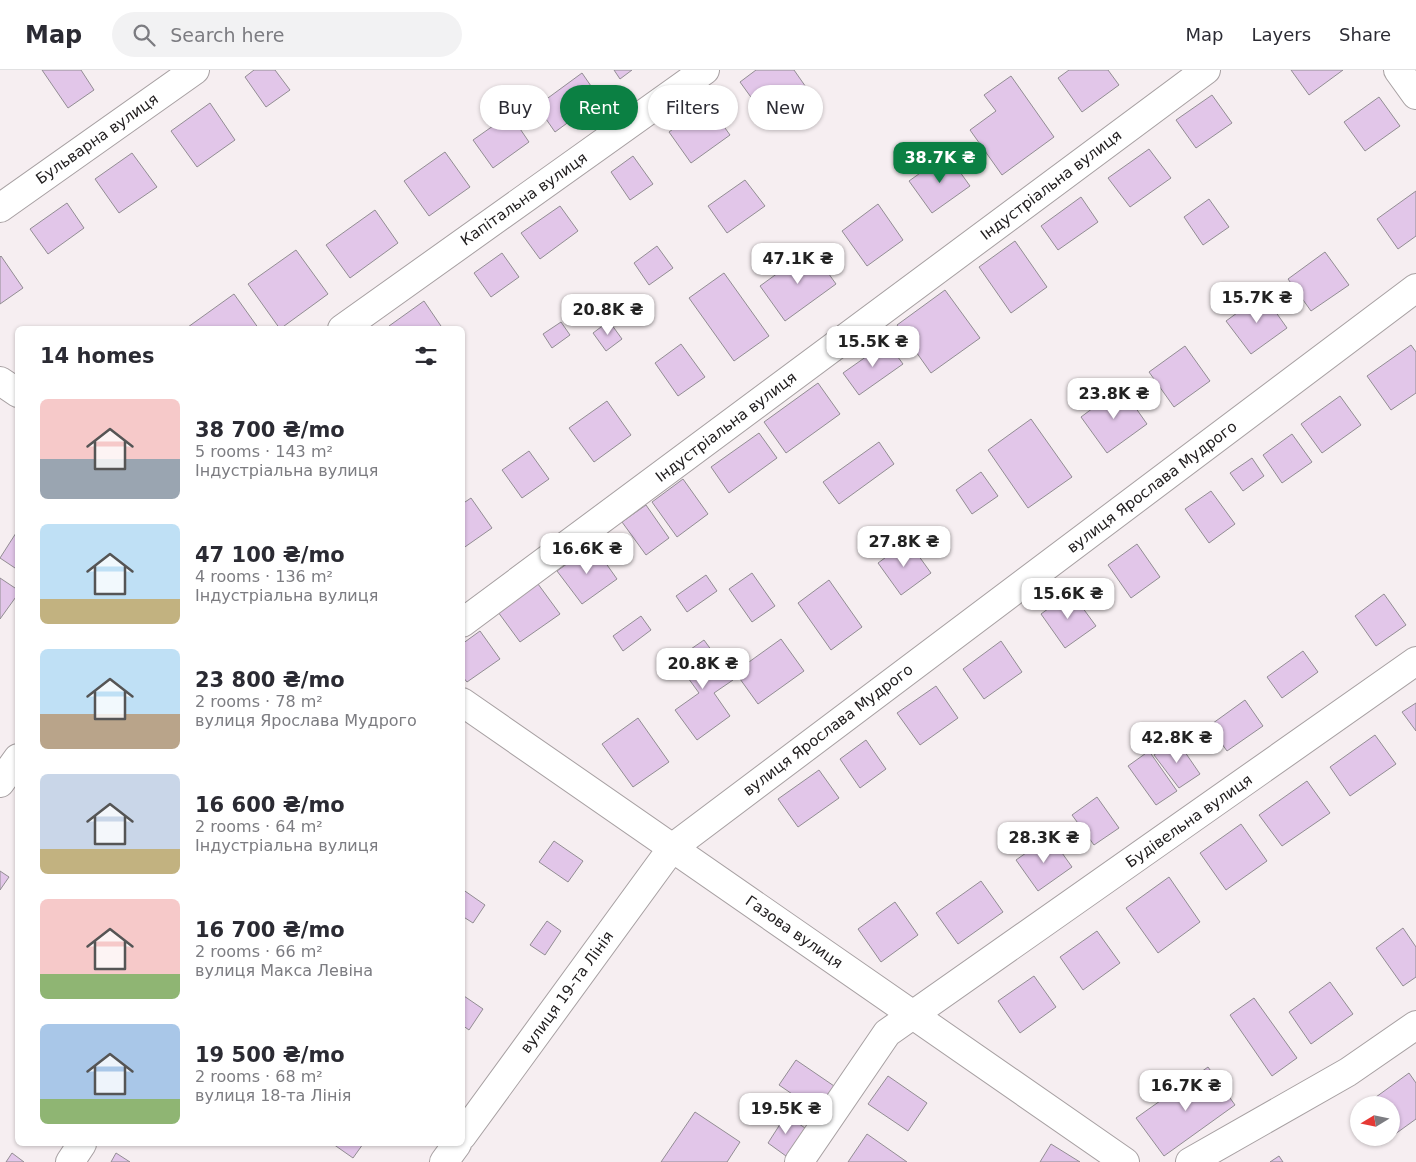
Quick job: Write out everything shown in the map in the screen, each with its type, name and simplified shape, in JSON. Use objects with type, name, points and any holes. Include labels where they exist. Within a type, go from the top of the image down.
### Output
[{"type":"street","name":"Бульварна вулиця","points":[[0,208],[195,70]]},
{"type":"street","name":"Капітальна вулиця","points":[[346,326],[705,70]]},
{"type":"street","name":"Індустріальна вулиця","points":[[465,621],[1206,70]]},
{"type":"street","points":[[1398,70],[1416,95]]},
{"type":"street","name":"вулиця Ярослава Мудрого","points":[[672,848],[1416,288]]},
{"type":"street","points":[[0,381],[15,392]]},
{"type":"street","name":"Будівельна вулиця","points":[[799,1162],[887,1033],[1416,661]]},
{"type":"street","name":"Газова вулиця","points":[[465,704],[1125,1162]]},
{"type":"street","points":[[0,783],[15,762]]},
{"type":"street","name":"вулиця 19-та Лінія","points":[[465,1132],[672,848]]},
{"type":"street","points":[[1190,1162],[1348,1072],[1416,1025]]},
{"type":"street","points":[[70,1162],[81,1146]]},
{"type":"street","points":[[444,1162],[456,1146]]},
{"type":"building","points":[[42,70],[81,70],[94,90],[68,108]]},
{"type":"building","points":[[254,70],[275,70],[290,90],[266,107],[245,77]]},
{"type":"building","points":[[614,70],[632,70],[620,79]]},
{"type":"building","points":[[756,70],[794,70],[804,85],[748,85],[748,93],[740,82]]},
{"type":"building","points":[[1069,70],[1108,70],[1119,85],[1082,112],[1058,78]]},
{"type":"building","points":[[1291,70],[1343,70],[1309,95]]},
{"type":"building","points":[[582,73],[590,85],[566,85]]},
{"type":"building","points":[[1011,76],[1054,137],[1002,175],[970,130],[996,111],[984,95]]},
{"type":"building","points":[[560,89],[560,128],[555,132],[550,125],[550,96]]},
{"type":"building","points":[[1212,95],[1232,123],[1196,148],[1176,120]]},
{"type":"building","points":[[1379,97],[1400,126],[1365,151],[1344,122]]},
{"type":"building","points":[[210,103],[235,140],[197,167],[171,131]]},
{"type":"building","points":[[487,130],[521,130],[529,142],[493,168],[473,140]]},
{"type":"building","points":[[672,130],[726,130],[730,135],[691,163],[669,132]]},
{"type":"building","points":[[1149,149],[1171,178],[1130,207],[1108,178]]},
{"type":"building","points":[[445,152],[470,187],[429,216],[404,181]]},
{"type":"building","points":[[132,153],[157,187],[119,213],[95,179]]},
{"type":"building","points":[[947,154],[970,186],[932,213],[909,181]]},
{"type":"building","points":[[633,156],[653,184],[630,200],[611,172]]},
{"type":"building","points":[[745,180],[765,206],[727,233],[708,206]]},
{"type":"building","points":[[1416,191],[1416,236],[1398,249],[1377,219]]},
{"type":"building","points":[[1081,197],[1098,222],[1058,250],[1041,226]]},
{"type":"building","points":[[1209,199],[1229,227],[1203,245],[1184,217]]},
{"type":"building","points":[[67,203],[84,228],[48,254],[30,229]]},
{"type":"building","points":[[878,204],[903,240],[867,266],[842,231]]},
{"type":"building","points":[[560,206],[578,231],[540,259],[521,233]]},
{"type":"building","points":[[375,210],[398,243],[350,278],[326,245]]},
{"type":"building","points":[[1015,241],[1047,287],[1011,313],[979,267]]},
{"type":"building","points":[[657,246],[673,268],[649,285],[634,263]]},
{"type":"building","points":[[811,249],[836,284],[785,321],[760,286]]},
{"type":"building","points":[[296,250],[328,294],[284,326],[278,326],[248,284]]},
{"type":"building","points":[[1325,252],[1349,285],[1311,311],[1288,279]]},
{"type":"building","points":[[502,253],[519,277],[491,297],[474,273]]},
{"type":"building","points":[[0,257],[23,288],[0,304]]},
{"type":"building","points":[[724,273],[769,336],[734,361],[689,298]]},
{"type":"building","points":[[945,290],[980,338],[931,373],[897,325]]},
{"type":"building","points":[[234,294],[257,326],[189,326]]},
{"type":"building","points":[[1263,294],[1287,328],[1251,354],[1226,321]]},
{"type":"building","points":[[424,301],[441,326],[389,326]]},
{"type":"building","points":[[609,321],[622,339],[606,351],[593,333]]},
{"type":"building","points":[[561,322],[570,335],[552,348],[543,334]]},
{"type":"building","points":[[887,342],[903,364],[859,395],[843,373]]},
{"type":"building","points":[[681,344],[705,377],[678,396],[655,363]]},
{"type":"building","points":[[1411,345],[1416,352],[1416,393],[1391,410],[1367,376]]},
{"type":"building","points":[[1185,346],[1210,381],[1174,407],[1149,372]]},
{"type":"building","points":[[818,383],[840,414],[786,453],[764,422]]},
{"type":"building","points":[[1121,387],[1147,424],[1107,453],[1081,417]]},
{"type":"building","points":[[1340,396],[1361,425],[1322,453],[1301,424]]},
{"type":"building","points":[[607,401],[631,435],[594,462],[569,428]]},
{"type":"building","points":[[1031,419],[1072,477],[1028,508],[988,450]]},
{"type":"building","points":[[759,433],[777,458],[729,493],[711,467]]},
{"type":"building","points":[[1292,434],[1312,462],[1282,483],[1263,455]]},
{"type":"building","points":[[879,442],[894,464],[839,504],[823,482]]},
{"type":"building","points":[[529,451],[549,479],[522,498],[502,470]]},
{"type":"building","points":[[1252,458],[1264,476],[1243,491],[1230,473]]},
{"type":"building","points":[[981,472],[998,496],[972,514],[956,490]]},
{"type":"building","points":[[683,479],[708,514],[677,537],[652,502]]},
{"type":"building","points":[[1211,491],[1235,524],[1209,543],[1185,509]]},
{"type":"building","points":[[471,498],[492,528],[465,547],[465,502]]},
{"type":"building","points":[[646,505],[669,538],[646,555],[622,522]]},
{"type":"building","points":[[15,535],[15,568],[0,558]]},
{"type":"building","points":[[908,541],[931,573],[901,595],[878,563]]},
{"type":"building","points":[[1137,544],[1160,577],[1131,598],[1108,565]]},
{"type":"building","points":[[593,545],[617,579],[582,604],[557,571]]},
{"type":"building","points":[[752,573],[775,606],[752,622],[729,589]]},
{"type":"building","points":[[706,575],[717,591],[687,612],[676,596]]},
{"type":"building","points":[[0,578],[15,588],[15,598],[0,619]]},
{"type":"building","points":[[829,580],[862,627],[831,650],[798,603]]},
{"type":"building","points":[[538,584],[560,614],[520,642],[498,612]]},
{"type":"building","points":[[1071,592],[1096,626],[1065,648],[1041,614]]},
{"type":"building","points":[[1384,594],[1406,625],[1376,646],[1355,616]]},
{"type":"building","points":[[641,616],[651,630],[623,651],[613,636]]},
{"type":"building","points":[[480,631],[500,659],[467,682],[465,680],[465,642]]},
{"type":"building","points":[[781,639],[804,671],[758,704],[735,672]]},
{"type":"building","points":[[704,640],[733,680],[714,693],[730,716],[697,740],[675,710],[699,693],[675,660]]},
{"type":"building","points":[[1001,641],[1022,672],[984,699],[963,669]]},
{"type":"building","points":[[1303,651],[1318,672],[1282,698],[1267,677]]},
{"type":"building","points":[[936,686],[958,718],[920,745],[897,713]]},
{"type":"building","points":[[1245,700],[1263,726],[1227,751],[1209,726]]},
{"type":"building","points":[[1416,703],[1416,731],[1402,712]]},
{"type":"building","points":[[638,718],[669,762],[633,787],[602,744]]},
{"type":"building","points":[[1375,735],[1396,764],[1350,796],[1330,767]]},
{"type":"building","points":[[1176,739],[1200,774],[1179,788],[1154,755]]},
{"type":"building","points":[[866,740],[886,769],[860,788],[840,759]]},
{"type":"building","points":[[1149,751],[1177,791],[1156,805],[1128,766]]},
{"type":"building","points":[[819,770],[839,798],[798,827],[778,799]]},
{"type":"building","points":[[1307,781],[1330,813],[1282,846],[1259,815]]},
{"type":"building","points":[[1097,797],[1119,828],[1094,845],[1072,815]]},
{"type":"building","points":[[1241,824],[1267,861],[1226,890],[1200,853]]},
{"type":"building","points":[[1050,836],[1072,867],[1038,891],[1016,860]]},
{"type":"building","points":[[554,841],[583,861],[568,882],[539,862]]},
{"type":"building","points":[[0,871],[9,877],[0,890]]},
{"type":"building","points":[[1169,877],[1200,922],[1158,953],[1126,908]]},
{"type":"building","points":[[981,881],[1003,912],[958,944],[936,913]]},
{"type":"building","points":[[465,891],[485,905],[473,923],[465,918]]},
{"type":"building","points":[[895,902],[918,935],[881,962],[858,929]]},
{"type":"building","points":[[547,921],[561,931],[545,955],[530,945]]},
{"type":"building","points":[[1403,928],[1416,947],[1416,977],[1403,986],[1376,948]]},
{"type":"building","points":[[1097,931],[1120,963],[1083,990],[1060,957]]},
{"type":"building","points":[[1034,976],[1056,1007],[1020,1033],[998,1001]]},
{"type":"building","points":[[1330,982],[1353,1014],[1311,1044],[1289,1012]]},
{"type":"building","points":[[465,997],[483,1009],[469,1030],[465,1027]]},
{"type":"building","points":[[1254,998],[1297,1058],[1272,1076],[1230,1015]]},
{"type":"building","points":[[796,1060],[837,1088],[820,1113],[779,1085]]},
{"type":"building","points":[[1208,1067],[1235,1105],[1164,1156],[1136,1118]]},
{"type":"building","points":[[1409,1073],[1416,1083],[1416,1119],[1400,1131],[1400,1096],[1377,1096]]},
{"type":"building","points":[[888,1076],[927,1103],[908,1131],[868,1104]]},
{"type":"building","points":[[695,1112],[740,1142],[727,1162],[661,1162]]},
{"type":"building","points":[[786,1115],[805,1128],[786,1156],[768,1143]]},
{"type":"building","points":[[867,1134],[907,1162],[848,1162]]},
{"type":"building","points":[[1051,1144],[1080,1162],[1040,1162]]},
{"type":"building","points":[[336,1146],[362,1146],[353,1158]]},
{"type":"building","points":[[12,1153],[24,1162],[6,1162]]},
{"type":"building","points":[[116,1153],[130,1162],[111,1162]]},
{"type":"building","points":[[1279,1156],[1283,1162],[1270,1162]]}]
